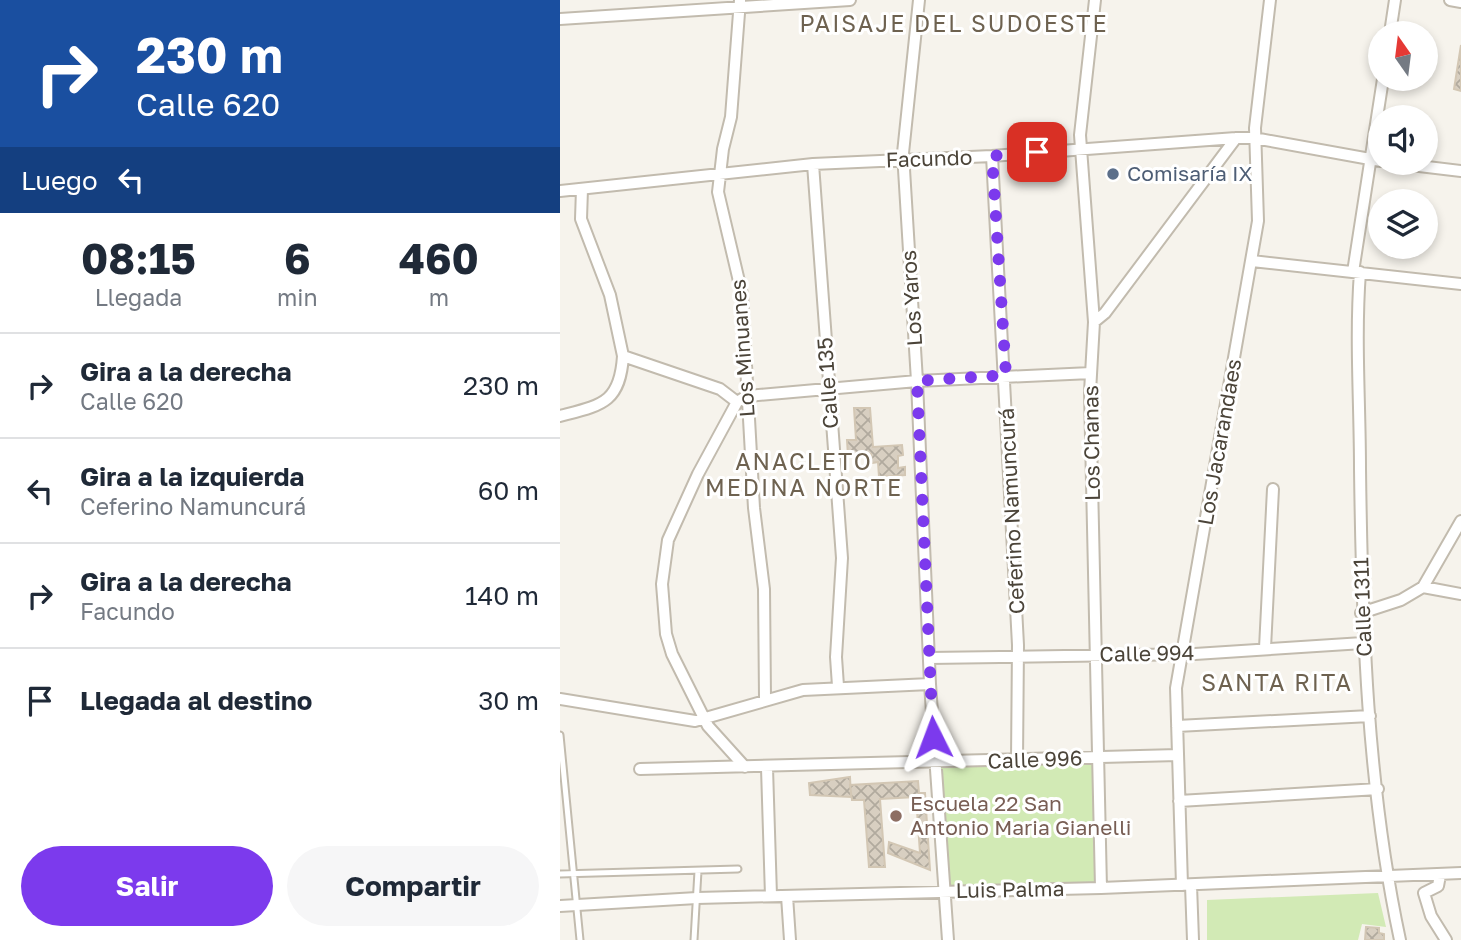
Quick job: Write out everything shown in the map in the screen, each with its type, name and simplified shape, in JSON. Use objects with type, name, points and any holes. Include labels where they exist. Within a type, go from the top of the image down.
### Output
[{"type":"street","points":[[560,19],[741,3],[850,0]]},
{"type":"street","name":"Los Yaros","points":[[919,0],[903,160],[917,381],[930,684],[948,940]]},
{"type":"street","name":"Los Chanas","points":[[1095,0],[1080,127],[1094,322],[1091,373],[1101,888]]},
{"type":"street","name":"Los Jacarandaes","points":[[1193,940],[1179,800],[1176,688],[1259,210],[1254,138],[1270,0]]},
{"type":"street","points":[[1392,21],[1395,0]]},
{"type":"street","points":[[1450,0],[1461,2]]},
{"type":"street","name":"Los Minuanes","points":[[741,3],[731,117],[718,192],[741,283],[742,399],[764,589],[765,698]]},
{"type":"street","points":[[1094,322],[1105,313],[1236,138]]},
{"type":"street","name":"Facundo","points":[[560,191],[813,164],[992,156],[1236,138],[1254,138],[1368,159]]},
{"type":"street","name":"Ceferino Namuncurá","points":[[992,156],[1006,375],[1018,656],[1017,760]]},
{"type":"street","name":"Calle 135","points":[[813,164],[842,558],[836,657],[838,686]]},
{"type":"street","points":[[1438,168],[1461,171]]},
{"type":"street","name":"Calle 1311","points":[[1374,175],[1357,272],[1361,613],[1387,877],[1400,940]]},
{"type":"street","points":[[560,416],[581,411],[614,395],[620,381],[622,356],[610,295],[582,219],[582,189]]},
{"type":"street","points":[[1252,261],[1461,284]]},
{"type":"street","points":[[622,356],[742,399],[917,381],[1091,373]]},
{"type":"street","points":[[742,399],[678,518],[668,540],[662,567],[667,643],[704,719],[745,767]]},
{"type":"street","points":[[1265,648],[1273,489]]},
{"type":"street","points":[[1361,613],[1401,600],[1423,587],[1433,563],[1461,521]]},
{"type":"street","points":[[1423,587],[1461,594]]},
{"type":"street","name":"Calle 994","points":[[929,658],[1183,654],[1363,643]]},
{"type":"street","points":[[560,699],[678,720],[704,719],[765,698],[838,686],[930,684]]},
{"type":"street","points":[[1177,726],[1370,716]]},
{"type":"street","name":"Calle 996","points":[[640,769],[767,768],[1178,755]]},
{"type":"street","points":[[767,768],[771,896]]},
{"type":"street","points":[[1179,800],[1378,789]]},
{"type":"street","name":"Luis Palma","points":[[560,906],[697,898],[1101,888],[1461,873]]},
{"type":"street","points":[[1440,875],[1438,886],[1424,893],[1431,916],[1446,940]]},
{"type":"street","points":[[787,896],[790,940]]},
{"type":"lane","points":[[560,735],[580,940]]},
{"type":"lane","points":[[560,874],[738,869]]},
{"type":"lane","points":[[694,940],[698,870]]},
{"type":"green space","points":[[1098,758],[1101,888],[945,892],[935,763]]},
{"type":"green space","points":[[1378,893],[1386,927],[1362,924],[1358,940],[1207,940],[1207,900]]},
{"type":"building","points":[[1461,45],[1461,91],[1454,89]]},
{"type":"building","points":[[854,408],[870,408],[873,447],[902,445],[903,455],[898,456],[898,468],[905,467],[905,475],[879,477],[878,462],[872,463],[871,454],[848,456],[847,440],[856,440]]},
{"type":"building","points":[[850,777],[851,797],[810,795],[809,783]]},
{"type":"building","points":[[918,781],[919,793],[925,793],[930,870],[888,853],[889,842],[920,853],[916,797],[880,799],[885,867],[869,867],[864,800],[852,800],[850,785]]},
{"type":"building","points":[[1366,927],[1379,928],[1379,933],[1384,934],[1384,940],[1365,940]]},
{"type":"place","name":"Comisaría IX","points":[[1113,174]]},
{"type":"place","name":"Escuela 22 San Antonio Maria Gianelli","points":[[896,816]]},
{"type":"district","name":"PAISAJE DEL SUDOESTE","points":[[954,24]]},
{"type":"district","name":"ANACLETO MEDINA NORTE","points":[[804,475]]},
{"type":"district","name":"SANTA RITA","points":[[1277,683]]},
{"type":"route","points":[[933,737],[917,381],[1006,375],[992,156],[1037,152]]}]
